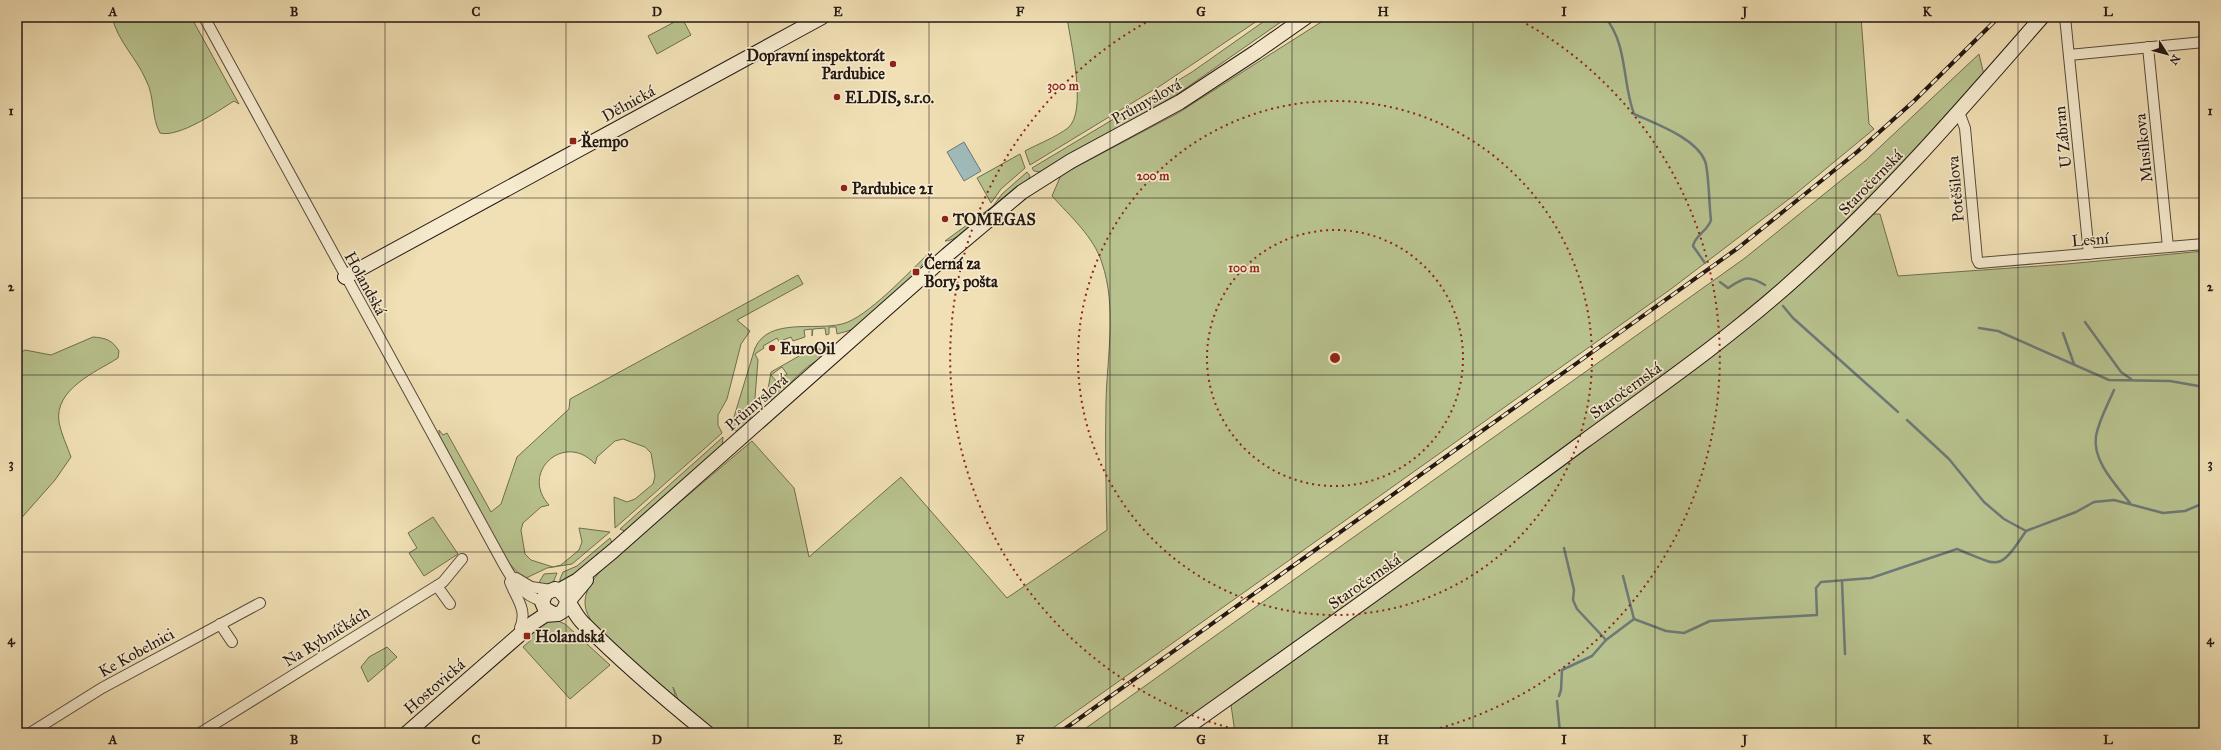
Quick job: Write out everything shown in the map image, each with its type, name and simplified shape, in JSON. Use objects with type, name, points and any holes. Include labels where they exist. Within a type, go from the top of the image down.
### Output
[{"type":"main road","name":"Dělnická","points":[[345,277],[822,17]]},
{"type":"main road","name":"Průmyslová","points":[[549,596],[578,580],[613,551],[1012,200],[1051,173],[1180,102],[1298,20],[1310,17]]},
{"type":"main road","name":"Staročernská","points":[[1179,733],[1478,520],[1726,336],[1797,278],[1848,229],[1960,112],[2042,17]]},
{"type":"main road","name":"Průmyslová","points":[[567,603],[582,584],[613,551]]},
{"type":"main road","points":[[582,584],[579,595],[581,610],[583,619],[592,632]]},
{"type":"main road","points":[[556,614],[565,609],[567,603],[566,595],[549,596],[545,609],[556,614],[618,658]]},
{"type":"main road","name":"Hostovická","points":[[485,664],[549,596]]},
{"type":"main road","points":[[567,603],[576,616],[618,658],[706,733]]},
{"type":"main road","name":"Hostovická","points":[[407,733],[539,618],[556,614]]},
{"type":"street","name":"Holandská","points":[[204,17],[345,277],[503,563],[523,611],[524,619],[520,628]]},
{"type":"street","name":"U Zábran","points":[[2065,17],[2089,254]]},
{"type":"street","points":[[2069,55],[2204,42]]},
{"type":"street","name":"Musílkova","points":[[2148,47],[2168,247]]},
{"type":"street","name":"Potěšilova","points":[[1960,112],[1965,128],[1977,259],[1979,263]]},
{"type":"street","name":"Lesní","points":[[1979,263],[2204,244]]},
{"type":"street","name":"Na Rybníčkách","points":[[200,733],[445,581],[462,559]]},
{"type":"street","name":"Holandská","points":[[503,563],[512,574],[527,585],[540,589],[549,596]]},
{"type":"street","points":[[437,586],[450,604]]},
{"type":"street","name":"Ke Kobelnici","points":[[30,733],[96,692],[260,603]]},
{"type":"street","points":[[220,624],[232,642]]},
{"type":"green space","points":[[112,17],[191,17],[239,104],[234,101],[188,128],[177,132],[160,133],[155,120],[149,87],[142,72],[118,34]]},
{"type":"green space","points":[[1067,17],[1263,17],[1160,86],[1030,165],[1025,151],[1068,128],[1074,119],[1077,107],[1076,75]]},
{"type":"green space","points":[[1270,17],[1288,17],[1179,93],[1041,172],[1034,171],[1032,168],[1192,72]]},
{"type":"green space","points":[[1329,17],[1861,17],[1869,124],[1874,129],[1793,196],[1671,289],[1046,733],[717,733],[678,699],[673,687],[676,699],[637,668],[608,641],[596,627],[588,614],[585,603],[587,591],[597,576],[609,562],[752,441],[794,488],[809,557],[901,477],[1007,598],[1107,530],[1106,418],[1110,314],[1107,280],[1102,263],[1093,244],[1081,227],[1052,196],[1061,175],[1178,113]]},
{"type":"green space","points":[[682,18],[691,35],[657,54],[648,36]]},
{"type":"green space","points":[[1979,54],[1984,75],[1932,133],[1878,189],[1792,272],[1712,339],[1473,515],[1167,733],[1079,733],[1745,258],[1865,161]]},
{"type":"green space","points":[[1020,154],[1025,168],[1001,189],[991,203],[977,178]]},
{"type":"green space","points":[[1027,172],[1030,176],[1028,180],[987,215],[963,234],[945,241],[993,206],[1002,194]]},
{"type":"green space","points":[[1873,214],[1880,214],[1898,276],[2067,264],[2204,251],[2204,733],[1235,733],[1231,705],[1504,509],[1702,362],[1807,276],[1841,246]]},
{"type":"green space","points":[[930,252],[928,258],[911,278],[857,327],[837,334],[836,327],[829,327],[829,334],[826,335],[825,328],[813,329],[812,336],[812,329],[804,330],[805,337],[793,341],[791,337],[783,340],[785,346],[782,347],[777,338],[763,346],[764,348],[755,354],[758,360],[754,410],[749,421],[738,431],[730,430],[755,348],[762,338],[771,332],[782,329],[794,327],[831,326],[852,320],[876,304]]},
{"type":"green space","points":[[798,275],[803,284],[737,320],[750,331],[741,344],[727,399],[718,415],[718,425],[722,433],[615,528],[614,497],[627,502],[635,499],[653,484],[655,476],[651,453],[645,447],[623,439],[615,441],[597,457],[595,464],[583,455],[571,452],[559,454],[550,460],[542,469],[539,480],[541,492],[549,505],[541,507],[523,523],[521,530],[525,554],[531,560],[553,567],[561,565],[579,550],[582,542],[579,528],[610,532],[572,564],[547,568],[524,579],[507,561],[439,435],[439,430],[443,435],[447,433],[491,512],[501,504],[517,457],[569,409],[570,399]]},
{"type":"green space","points":[[93,337],[105,339],[114,344],[119,351],[118,358],[78,383],[63,400],[59,410],[59,422],[71,457],[55,480],[17,523],[17,359],[19,354],[25,350],[51,355]]},
{"type":"green space","points":[[815,347],[822,350],[823,357],[802,371],[774,400],[769,398],[767,395],[771,372]],"holes":[[[782,367],[787,374],[777,382],[771,375]]]},
{"type":"green space","points":[[723,437],[722,447],[627,532],[620,529]]},
{"type":"green space","points":[[433,517],[458,554],[424,576],[409,553],[417,548],[408,533]]},
{"type":"green space","points":[[610,538],[613,545],[588,567],[560,584],[560,579],[563,572],[577,566]]},
{"type":"green space","points":[[557,573],[552,585],[537,586],[544,574]]},
{"type":"green space","points":[[556,620],[565,624],[610,665],[570,699],[523,647],[531,640],[527,635],[546,621]]},
{"type":"green space","points":[[387,647],[397,657],[368,682],[361,667],[369,657]]},
{"type":"water","points":[[964,142],[981,171],[964,181],[947,152]]},
{"type":"waterway","points":[[1605,17],[1618,39],[1624,64],[1630,102],[1634,114],[1684,138],[1693,145],[1705,161],[1711,220],[1696,239],[1693,246],[1705,263]]},
{"type":"waterway","points":[[1720,282],[1728,288],[1742,280],[1750,278],[1765,285]]},
{"type":"waterway","points":[[1783,306],[1793,318],[1898,412]]},
{"type":"waterway","points":[[2085,322],[2121,372],[2131,379]]},
{"type":"waterway","points":[[1979,328],[1998,331],[2109,380],[2170,381],[2204,387]]},
{"type":"waterway","points":[[2063,333],[2074,364]]},
{"type":"waterway","points":[[2114,390],[2099,424],[2096,436],[2096,445],[2101,463],[2106,472],[2130,503]]},
{"type":"waterway","points":[[1907,420],[1949,459],[1984,502],[2004,519],[2026,531],[2076,512],[2094,502],[2114,500],[2163,513],[2185,511],[2204,503]]},
{"type":"waterway","points":[[1559,696],[1561,690],[1562,670],[1592,656],[1606,640],[1634,619],[1666,631],[1684,633],[1710,621],[1817,615],[1816,588],[1821,582],[1871,578],[1957,549],[1990,562],[1997,562],[2003,560],[2009,554],[2026,531]]},
{"type":"waterway","points":[[1564,548],[1574,590],[1573,600],[1577,609],[1606,640]]},
{"type":"waterway","points":[[1623,576],[1634,619]]},
{"type":"waterway","points":[[1842,582],[1845,654]]},
{"type":"waterway","points":[[1557,701],[1560,733]]},
{"type":"railway","points":[[1059,733],[1738,248],[1857,152],[1914,101],[1999,17]]},
{"type":"place","name":"Dopravní inspektorát Pardubice","points":[[893,64]]},
{"type":"place","name":"ELDIS, s.r.o.","points":[[837,97]]},
{"type":"place","name":"Řempo","points":[[573,141]]},
{"type":"place","name":"Pardubice 21","points":[[844,188]]},
{"type":"place","name":"TOMEGAS","points":[[945,219]]},
{"type":"place","name":"Černá za Bory, pošta","points":[[916,272]]},
{"type":"place","name":"EuroOil","points":[[772,348]]},
{"type":"place","name":"Holandská","points":[[527,636]]}]
